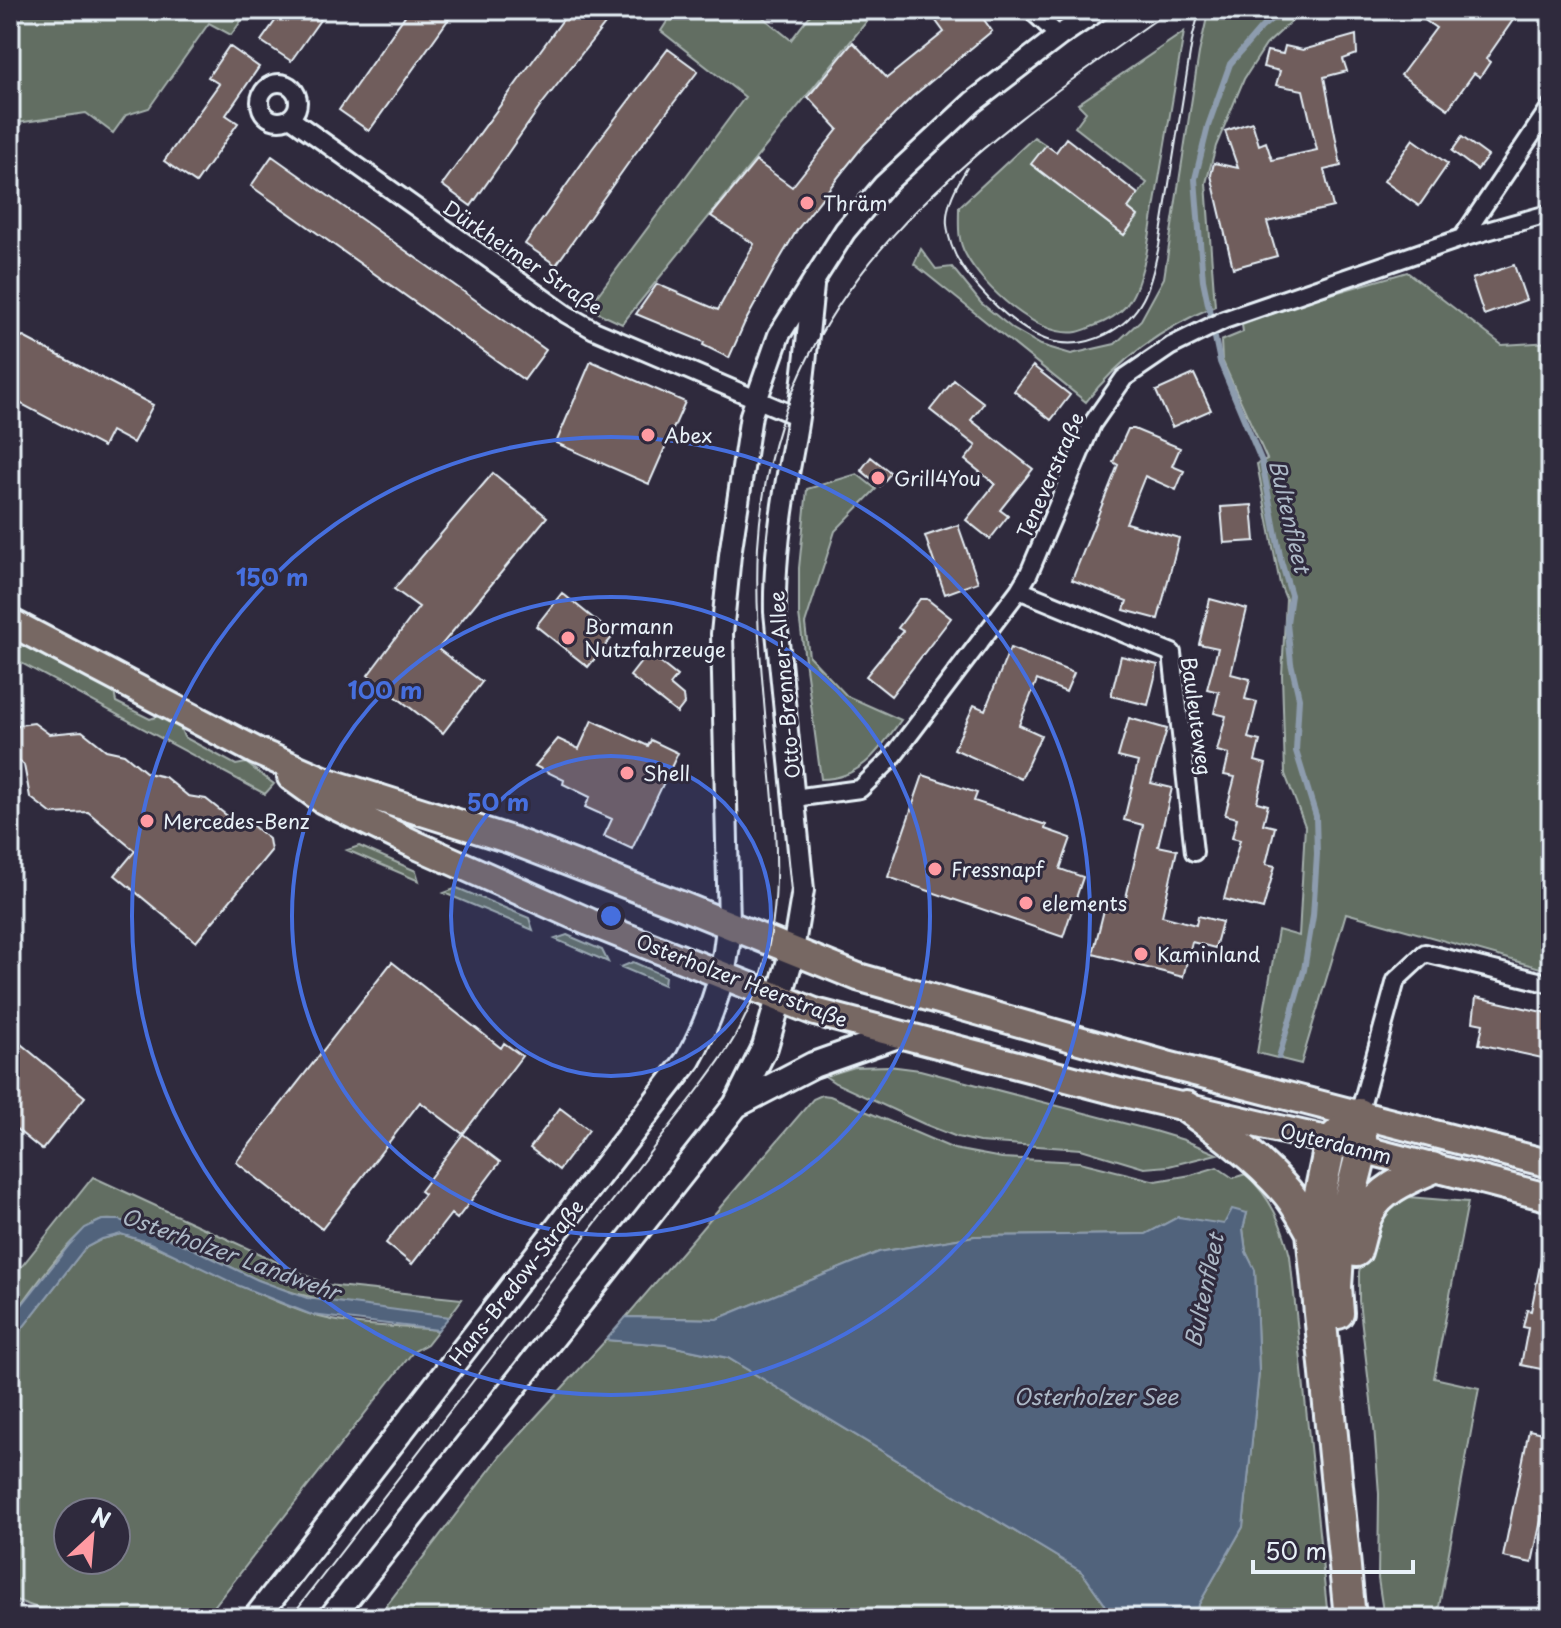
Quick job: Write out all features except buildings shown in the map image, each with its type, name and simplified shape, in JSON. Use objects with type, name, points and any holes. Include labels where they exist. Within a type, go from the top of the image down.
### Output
[{"type":"highway","points":[[1186,1107],[1228,1136],[1264,1167],[1287,1193],[1312,1232]]},
{"type":"highway","points":[[1350,1618],[1312,1232],[1331,1141],[1359,1114]]},
{"type":"highway","points":[[1359,1114],[1362,1150],[1339,1240],[1336,1287],[1366,1618]]},
{"type":"highway","points":[[1340,1343],[1350,1271],[1368,1212],[1397,1183],[1432,1168]]},
{"type":"main road","name":"Osterholzer Heerstraße","points":[[10,622],[256,751],[328,782],[511,840],[858,977],[1113,1050]]},
{"type":"main road","name":"Osterholzer Heerstraße","points":[[256,751],[323,800],[357,817],[575,915],[779,999],[898,1035],[1120,1092]]},
{"type":"main road","name":"Hans-Bredow-Straße","points":[[256,1618],[688,1060],[702,1034],[723,976],[729,924]]},
{"type":"main road","points":[[331,1618],[736,1105],[762,1055],[793,950]]},
{"type":"main road","points":[[736,1105],[828,1059],[898,1035]]},
{"type":"main road","name":"Oyterdamm","points":[[1113,1050],[1551,1164]]},
{"type":"main road","name":"Oyterdamm","points":[[1120,1092],[1331,1141],[1551,1198]]},
{"type":"street","points":[[1031,10],[1059,36]]},
{"type":"street","name":"Otto-Brenner-Allee","points":[[729,924],[722,634],[730,555],[755,399],[779,335],[845,231],[884,185],[973,102],[1098,10]]},
{"type":"street","points":[[1462,238],[1551,106]]},
{"type":"street","name":"Dürkheimer Straße","points":[[290,118],[566,314],[594,330],[796,416]]},
{"type":"street","name":"Teneverstraße","points":[[794,798],[860,789],[891,759],[1019,590],[1092,424],[1124,378],[1188,336],[1224,320],[1462,238],[1551,213]]},
{"type":"street","name":"Otto-Brenner-Allee","points":[[793,950],[803,890],[775,612],[774,574],[814,278]]},
{"type":"street","name":"Bauleuteweg","points":[[1019,590],[1172,653],[1194,852]]},
{"type":"street","name":"Oyterdamm","points":[[1359,1114],[1396,980],[1425,953],[1551,984]]},
{"type":"green space","points":[[10,10],[249,10],[231,35],[209,23],[149,108],[126,115],[113,133],[86,113],[10,124]]},
{"type":"green space","points":[[656,10],[754,10],[791,40],[814,10],[876,10],[622,324],[588,308],[745,97],[661,31],[668,20]]},
{"type":"green space","points":[[1213,10],[1304,10],[1266,45],[1244,79],[1216,146],[1206,183],[1215,306],[1178,324],[1144,346],[1113,372],[1086,402],[914,264],[921,249],[936,269],[952,267],[981,303],[1013,329],[1041,345],[1071,354],[1115,344],[1141,320],[1164,278],[1199,53],[1208,13]]},
{"type":"green space","points":[[1184,32],[1146,256],[1133,295],[1115,316],[1077,332],[1062,332],[1029,319],[998,295],[974,268],[961,244],[959,207],[1034,137],[1046,145],[1032,165],[1124,235],[1138,217],[1128,208],[1147,183],[1075,127],[1086,112],[1078,104]]},
{"type":"green space","points":[[1407,272],[1502,345],[1551,342],[1551,971],[1346,913],[1301,1064],[1257,1053],[1278,930],[1299,936],[1305,826],[1285,774],[1282,675],[1286,599],[1280,584],[1257,464],[1267,459],[1222,360],[1221,341],[1243,332],[1242,325],[1307,301]]},
{"type":"green space","points":[[857,474],[876,489],[835,531],[805,624],[809,656],[847,696],[901,720],[868,761],[847,774],[821,779],[799,615],[799,568],[807,489]]},
{"type":"green space","points":[[10,638],[114,692],[116,702],[150,719],[159,716],[180,727],[184,737],[236,765],[246,763],[274,784],[265,794],[10,657]]},
{"type":"green space","points":[[359,846],[416,871],[419,881],[347,850]]},
{"type":"green space","points":[[457,888],[529,918],[533,930],[444,893]]},
{"type":"green space","points":[[567,935],[602,950],[608,962],[555,939]]},
{"type":"green space","points":[[633,962],[665,976],[664,985],[621,967]]},
{"type":"green space","points":[[889,1066],[920,1070],[1154,1131],[1217,1154],[1169,1166],[1144,1168],[1081,1149],[979,1142],[924,1124],[825,1076],[855,1067]]},
{"type":"green space","points":[[822,1095],[954,1149],[1002,1158],[1080,1162],[1156,1181],[1217,1167],[1233,1178],[1246,1174],[1274,1212],[1290,1256],[1328,1618],[1197,1618],[1199,1604],[1243,1527],[1259,1373],[1255,1271],[1246,1252],[1243,1228],[1247,1213],[1229,1219],[1224,1225],[1178,1217],[1147,1234],[975,1236],[879,1252],[717,1319],[626,1317],[813,1099]]},
{"type":"green space","points":[[93,1177],[327,1285],[462,1299],[449,1317],[305,1296],[258,1280],[155,1232],[114,1220],[100,1221],[77,1237],[52,1264],[10,1320],[10,1281]]},
{"type":"green space","points":[[1396,1196],[1468,1202],[1434,1378],[1479,1388],[1437,1618],[1384,1618],[1378,1579],[1379,1494],[1359,1301],[1359,1272],[1365,1244]]},
{"type":"green space","points":[[121,1234],[309,1314],[357,1324],[438,1330],[427,1344],[413,1352],[205,1618],[65,1618],[10,1598],[10,1344],[85,1248]]},
{"type":"green space","points":[[606,1340],[666,1345],[728,1358],[1082,1572],[1111,1613],[1111,1618],[377,1618],[501,1455]]},
{"type":"water","name":"Osterholzer See","points":[[1232,1209],[1247,1213],[1243,1229],[1246,1252],[1255,1270],[1259,1373],[1243,1527],[1199,1604],[1197,1618],[1111,1618],[1111,1613],[1082,1572],[728,1358],[666,1345],[606,1340],[626,1317],[717,1319],[879,1252],[975,1236],[1146,1234],[1178,1217],[1224,1224]]},
{"type":"water","points":[[102,1220],[120,1220],[307,1298],[449,1317],[438,1330],[312,1315],[237,1285],[150,1243],[121,1234],[85,1248],[10,1344],[10,1320],[70,1244],[85,1228]]},
{"type":"waterway","name":"Bultenfleet","points":[[1279,1057],[1304,970],[1313,916],[1316,816],[1296,751],[1299,698],[1287,623],[1291,595],[1281,561],[1262,462],[1220,362],[1203,280],[1195,179],[1208,126],[1230,64],[1261,28],[1282,10]]},
{"type":"tram line","points":[[290,1618],[712,1071],[738,1031],[755,993],[767,956],[776,881],[776,843],[759,636],[758,546],[772,454],[801,371],[844,298],[897,231],[958,171],[1026,114],[1170,10]]},
{"type":"tram line","points":[[967,168],[950,203],[947,225],[952,247],[974,283],[1011,319],[1028,331],[1055,342],[1081,342],[1117,328],[1136,310],[1153,272],[1193,35],[1200,10]]},
{"type":"place","name":"Thräm","points":[[807,203]]},
{"type":"place","name":"Abex","points":[[648,435]]},
{"type":"place","name":"Grill4You","points":[[878,478]]},
{"type":"place","name":"Bormann Nutzfahrzeuge","points":[[568,638]]},
{"type":"place","name":"Shell","points":[[627,773]]},
{"type":"place","name":"Mercedes-Benz","points":[[147,821]]},
{"type":"place","name":"Fressnapf","points":[[935,869]]},
{"type":"place","name":"elements","points":[[1026,903]]},
{"type":"place","name":"Kaminland","points":[[1141,954]]},
{"type":"water label","name":"Osterholzer Landwehr","points":[[231,1253]]}]
